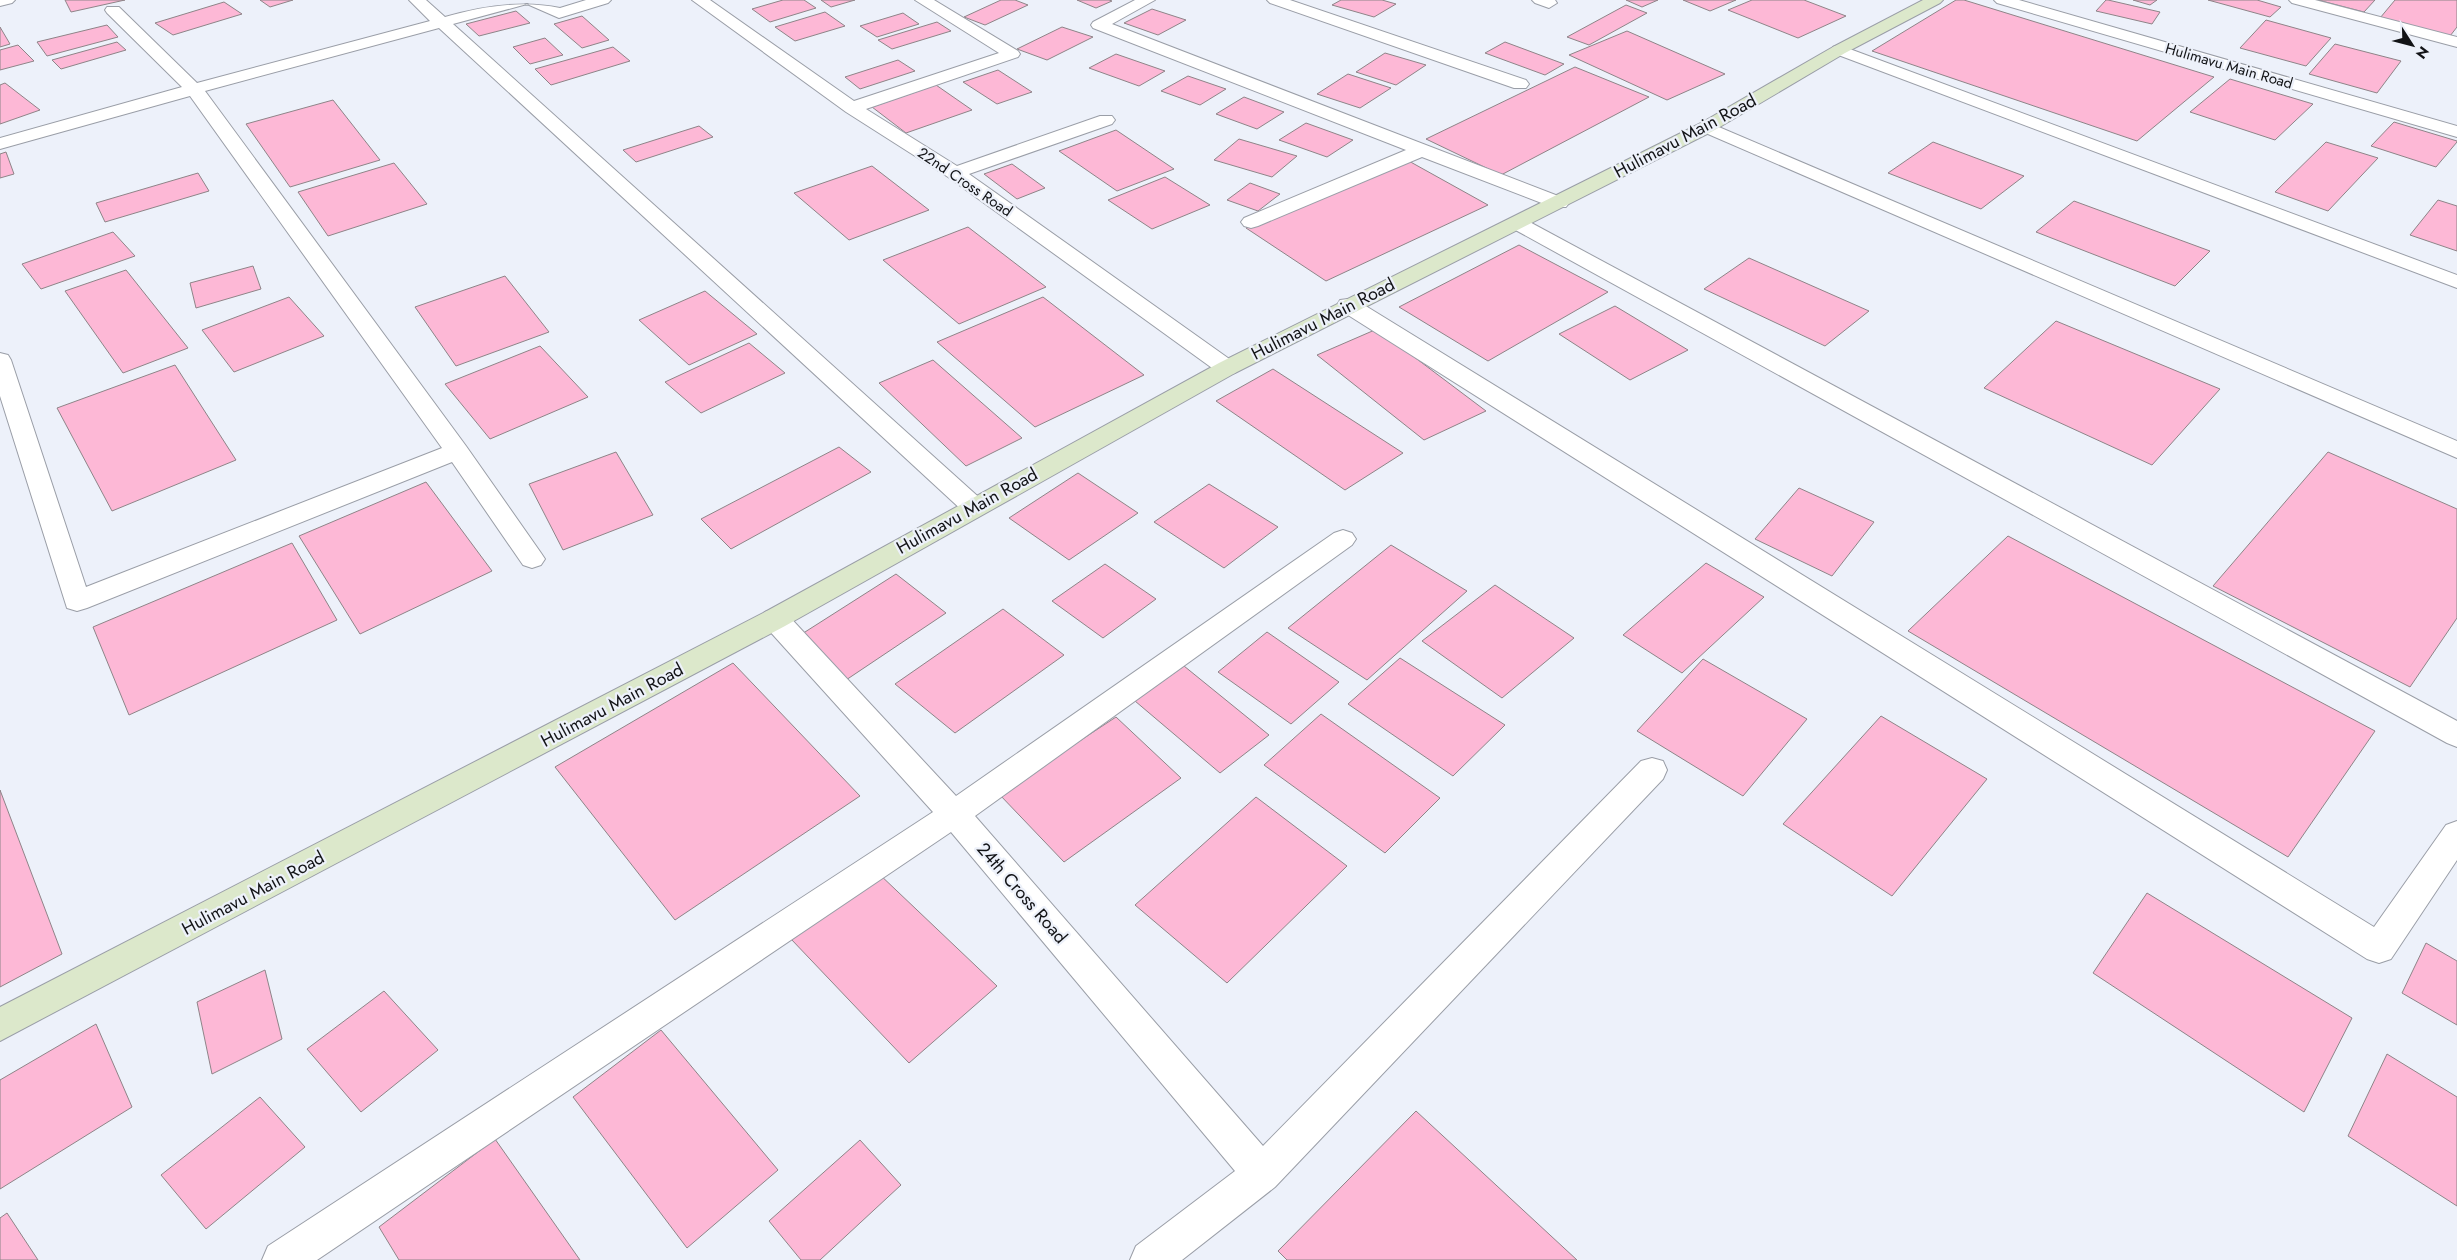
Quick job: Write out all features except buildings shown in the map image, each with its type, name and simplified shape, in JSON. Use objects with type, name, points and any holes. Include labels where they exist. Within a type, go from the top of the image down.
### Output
[{"type":"street","points":[[0,1],[6,0]]},
{"type":"street","points":[[417,0],[974,507]]},
{"type":"street","points":[[0,144],[194,89],[525,0]]},
{"type":"street","points":[[531,0],[559,12],[603,0]]},
{"type":"street","name":"22nd Cross Road","points":[[700,0],[852,108],[954,173],[1227,368]]},
{"type":"street","points":[[852,108],[1012,54],[923,0]]},
{"type":"street","points":[[1147,0],[1099,25],[1559,202]]},
{"type":"street","points":[[1275,0],[1520,84]]},
{"type":"street","name":"Hulimavu Main Road","points":[[0,1025],[775,620],[974,507],[1227,368],[1348,305],[1707,127],[1839,50],[1935,0]]},
{"type":"street","name":"Hulimavu Main Road","points":[[2002,0],[2457,132]]},
{"type":"street","points":[[2298,0],[2457,42]]},
{"type":"street","points":[[113,10],[194,89],[457,450],[532,558]]},
{"type":"street","points":[[1839,50],[2457,282]]},
{"type":"street","points":[[954,173],[1106,120]]},
{"type":"street","points":[[1707,127],[2457,450]]},
{"type":"street","points":[[1250,222],[1422,150]]},
{"type":"street","points":[[1517,222],[2457,735]]},
{"type":"street","points":[[1348,305],[2379,948],[2457,834]]},
{"type":"street","points":[[0,360],[77,601],[457,450]]},
{"type":"street","points":[[282,1260],[954,814],[1343,539]]},
{"type":"street","name":"24th Cross Road","points":[[775,620],[954,814],[1262,1174]]},
{"type":"street","points":[[1150,1260],[1262,1174],[1652,770]]}]
